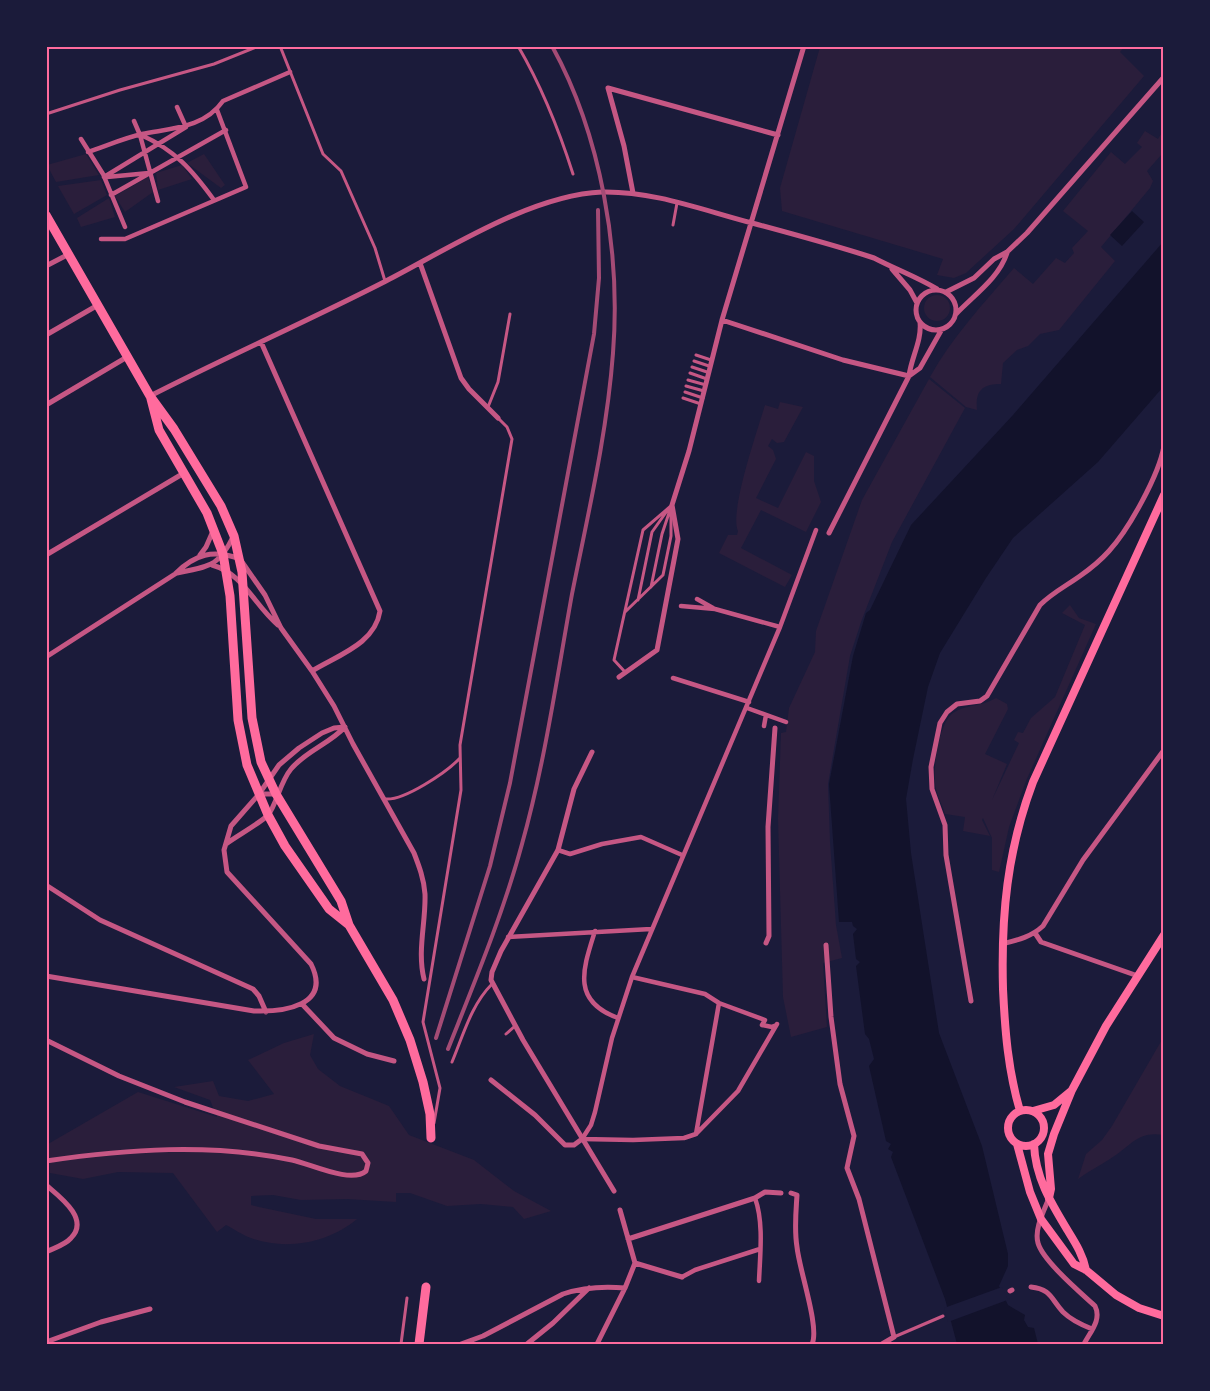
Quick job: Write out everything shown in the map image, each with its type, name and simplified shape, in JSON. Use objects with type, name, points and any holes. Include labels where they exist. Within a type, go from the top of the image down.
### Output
[{"type":"main road","points":[[46,215],[150,396],[203,475],[234,536],[243,584],[252,718],[259,753],[276,795],[341,901],[349,925],[393,1000],[410,1040],[425,1089],[430,1114],[431,1138]]},
{"type":"main road","points":[[150,396],[159,430],[214,528],[223,554],[230,596],[238,720],[248,765],[259,795],[285,846],[329,909],[349,925]]},
{"type":"main road","points":[[1020,1111],[1011,1077],[1005,1035],[1002,944],[1006,888],[1017,831],[1041,764],[1164,495]]},
{"type":"main road","points":[[1048,1198],[1051,1189],[1048,1154],[1072,1090],[1106,1026],[1164,935]]},
{"type":"main road","points":[[1072,1090],[1054,1104],[1033,1111],[1020,1111],[1011,1117],[1008,1126],[1010,1136],[1017,1144],[1030,1192],[1041,1219],[1074,1264],[1086,1270],[1116,1295],[1139,1308],[1164,1316]]},
{"type":"main road","points":[[1017,1144],[1026,1146],[1034,1144],[1041,1138],[1044,1130],[1040,1117],[1033,1111]]},
{"type":"main road","points":[[1044,1130],[1057,1125]]},
{"type":"main road","points":[[1034,1144],[1036,1166],[1048,1198],[1084,1257],[1086,1270]]},
{"type":"main road","points":[[419,1344],[426,1287]]},
{"type":"street","points":[[619,677],[657,650],[678,539],[672,505],[722,320],[804,46]]},
{"type":"street","points":[[104,177],[217,110],[223,101],[290,72]]},
{"type":"street","points":[[946,292],[974,278],[1007,252],[1049,209],[1164,77]]},
{"type":"street","points":[[633,194],[624,146],[608,88],[778,135]]},
{"type":"street","points":[[177,107],[186,127]]},
{"type":"street","points":[[101,238],[124,239],[246,187],[217,110]]},
{"type":"street","points":[[134,121],[158,201]]},
{"type":"street","points":[[88,152],[140,135],[186,127]]},
{"type":"street","points":[[111,195],[226,130]]},
{"type":"street","points":[[140,135],[160,143],[178,157],[214,200]]},
{"type":"street","points":[[81,139],[104,177],[125,227]]},
{"type":"street","points":[[104,177],[150,172]]},
{"type":"street","points":[[150,396],[496,224],[547,202],[591,193],[633,194],[678,202],[865,255],[946,292],[955,302],[955,315]]},
{"type":"street","points":[[722,320],[843,360],[909,376],[920,368],[942,329],[952,321],[1003,264],[1007,252]]},
{"type":"street","points":[[46,266],[69,254]]},
{"type":"street","points":[[420,263],[461,378],[498,418]]},
{"type":"street","points":[[830,533],[909,376],[910,363],[921,332],[917,303],[910,290],[891,268]]},
{"type":"street","points":[[917,303],[925,293],[937,289]]},
{"type":"street","points":[[46,335],[98,305]]},
{"type":"street","points":[[920,322],[930,329],[942,329]]},
{"type":"street","points":[[261,342],[380,611],[374,631],[362,642],[312,671]]},
{"type":"street","points":[[46,405],[128,356]]},
{"type":"street","points":[[971,1001],[946,855],[945,825],[935,800],[931,779],[940,723],[947,712],[957,704],[980,701],[987,696],[1040,605],[1051,593],[1081,576],[1109,551],[1132,518],[1157,470],[1164,446]]},
{"type":"street","points":[[46,555],[184,473]]},
{"type":"street","points":[[46,657],[175,574],[200,555],[214,528]]},
{"type":"street","points":[[491,1080],[535,1115],[565,1145],[574,1145],[582,1139],[591,1125],[618,1018],[632,977],[682,855],[747,708],[816,530]]},
{"type":"street","points":[[175,574],[212,565],[223,554],[234,536]]},
{"type":"street","points":[[200,555],[223,554],[240,559],[265,595],[281,628],[312,671],[414,853],[421,869],[425,892],[421,959],[424,979]]},
{"type":"street","points":[[212,565],[226,570],[243,584],[264,614],[281,628]]},
{"type":"street","points":[[697,599],[714,609]]},
{"type":"street","points":[[681,606],[714,609],[780,627]]},
{"type":"street","points":[[673,678],[749,702]]},
{"type":"street","points":[[747,708],[786,722]]},
{"type":"street","points":[[764,726],[766,715]]},
{"type":"street","points":[[46,976],[266,1012],[286,1010],[302,1004],[314,990],[316,981],[314,969],[303,953],[227,872],[224,859],[225,844],[231,826],[237,817],[259,795],[279,765],[300,748],[334,728],[345,727]]},
{"type":"street","points":[[225,844],[268,815],[276,795],[296,764],[316,748],[335,738],[345,727]]},
{"type":"street","points":[[766,943],[770,936],[768,827],[775,728]]},
{"type":"street","points":[[1002,944],[1023,939],[1043,926],[1083,860],[1164,750]]},
{"type":"street","points":[[592,752],[574,789],[558,850],[508,938],[492,972],[492,984],[614,1191]]},
{"type":"street","points":[[259,795],[276,795]]},
{"type":"street","points":[[558,850],[570,854],[602,844],[641,837],[682,855]]},
{"type":"street","points":[[46,885],[100,920],[253,989],[266,1012]]},
{"type":"street","points":[[508,938],[651,929]]},
{"type":"street","points":[[595,931],[585,964],[586,990],[591,1004],[603,1013],[618,1018]]},
{"type":"street","points":[[1035,933],[1041,942],[1138,976]]},
{"type":"street","points":[[826,945],[840,1084],[854,1136],[847,1168],[860,1199],[894,1337],[882,1344]]},
{"type":"street","points":[[582,1139],[684,1138],[696,1134],[738,1091],[777,1024],[772,1027],[762,1025],[765,1020],[705,994],[632,977]]},
{"type":"street","points":[[696,1134],[717,1001]]},
{"type":"street","points":[[302,1004],[334,1038],[367,1054],[394,1061]]},
{"type":"street","points":[[46,1040],[119,1076],[185,1102],[319,1146],[362,1154],[368,1163],[366,1171],[356,1177],[284,1159],[221,1151],[131,1151],[46,1161]]},
{"type":"street","points":[[46,1185],[67,1203],[74,1213],[77,1224],[70,1240],[46,1252]]},
{"type":"street","points":[[628,1239],[755,1198],[765,1192],[781,1193]]},
{"type":"street","points":[[791,1193],[797,1195],[796,1245],[812,1315],[814,1340],[812,1344]]},
{"type":"street","points":[[755,1198],[758,1206],[759,1281]]},
{"type":"street","points":[[1048,1198],[1037,1236],[1041,1250],[1061,1274],[1097,1309],[1098,1317],[1084,1344]]},
{"type":"street","points":[[597,1344],[635,1263],[620,1210]]},
{"type":"street","points":[[635,1263],[682,1277],[695,1270],[760,1249]]},
{"type":"street","points":[[461,1344],[483,1336],[563,1294],[590,1287],[625,1288]]},
{"type":"street","points":[[527,1344],[553,1323],[590,1287]]},
{"type":"street","points":[[1031,1287],[1047,1291],[1063,1312],[1092,1329]]},
{"type":"street","points":[[46,1342],[101,1322],[150,1309]]},
{"type":"street","points":[[474,1344],[483,1336]]},
{"type":"lane","points":[[46,114],[120,90],[214,64],[259,46]]},
{"type":"lane","points":[[280,46],[324,154],[341,171],[375,248],[385,281]]},
{"type":"lane","points":[[518,46],[559,128],[573,174]]},
{"type":"lane","points":[[673,225],[678,202]]},
{"type":"lane","points":[[488,407],[498,382],[510,314]]},
{"type":"lane","points":[[696,355],[706,382]]},
{"type":"lane","points":[[694,361],[706,382]]},
{"type":"lane","points":[[692,367],[706,382]]},
{"type":"lane","points":[[690,373],[706,382]]},
{"type":"lane","points":[[688,380],[706,382]]},
{"type":"lane","points":[[686,386],[706,382]]},
{"type":"lane","points":[[684,392],[706,382]]},
{"type":"lane","points":[[682,398],[706,382]]},
{"type":"lane","points":[[431,1138],[440,1088],[424,1032],[423,1018],[461,790],[460,745],[512,439],[507,427],[498,418]]},
{"type":"lane","points":[[625,613],[663,575],[670,536],[672,505]]},
{"type":"lane","points":[[650,589],[662,534],[672,505]]},
{"type":"lane","points":[[638,600],[652,532],[672,505]]},
{"type":"lane","points":[[625,672],[614,660],[643,530],[672,505]]},
{"type":"lane","points":[[384,798],[393,799],[407,793],[443,773],[461,758]]},
{"type":"lane","points":[[452,1062],[475,1007],[492,984]]},
{"type":"lane","points":[[506,1034],[515,1026]]},
{"type":"lane","points":[[401,1344],[407,1298]]},
{"type":"lane","points":[[894,1337],[943,1316]]},
{"type":"shaded area","points":[[820,47],[1124,47],[1120,52],[1144,76],[1014,229],[966,273],[954,278],[937,275],[943,259],[782,211],[780,188]]},
{"type":"shaded area","points":[[1145,131],[1158,139],[1163,131],[1163,155],[1147,171],[1153,181],[1150,188],[1101,247],[1115,261],[1059,330],[1040,334],[1028,346],[1017,350],[1003,363],[1001,384],[989,385],[981,390],[977,398],[977,410],[966,407],[930,377],[948,348],[1014,268],[1033,284],[1056,258],[1065,263],[1074,253],[1072,248],[1088,231],[1063,211],[1111,152],[1125,164],[1142,147],[1137,143]]},
{"type":"shaded area","points":[[86,154],[99,175],[56,182],[47,165]]},
{"type":"shaded area","points":[[204,154],[225,185],[221,188],[187,163]]},
{"type":"shaded area","points":[[182,165],[192,179],[158,190],[156,173]]},
{"type":"shaded area","points":[[148,177],[153,192],[125,212],[115,196]]},
{"type":"shaded area","points":[[101,180],[107,195],[74,214],[58,186]]},
{"type":"shaded area","points":[[109,198],[115,217],[81,227],[77,218]]},
{"type":"shaded area","points":[[1132,211],[1144,222],[1122,246],[1110,235]]},
{"type":"shaded area","points":[[1163,242],[1163,387],[1098,462],[1013,538],[986,578],[940,653],[928,687],[913,759],[906,799],[911,853],[939,1033],[982,1146],[1008,1254],[1008,1266],[999,1286],[1008,1305],[1025,1315],[1024,1320],[1028,1327],[1034,1328],[1038,1344],[957,1344],[945,1299],[891,1157],[893,1152],[888,1149],[891,1144],[886,1141],[869,1066],[874,1059],[869,1039],[865,1034],[856,966],[860,962],[856,959],[853,934],[857,929],[852,922],[839,922],[829,784],[853,656],[866,613],[870,610],[911,525],[1013,415]]},
{"type":"shaded area","points":[[937,295],[946,299],[950,308],[946,317],[937,321],[928,317],[924,308],[928,299]]},
{"type":"shaded area","points":[[929,379],[965,408],[892,542],[850,656],[828,784],[836,925],[842,958],[823,963],[827,1027],[791,1037],[783,997],[778,819],[781,733],[786,732],[789,708],[815,652],[816,631],[862,500]]},
{"type":"shaded area","points":[[780,402],[803,407],[784,442],[777,443],[772,439],[768,446],[773,450],[776,459],[756,498],[778,508],[806,452],[814,456],[814,481],[821,502],[806,532],[761,510],[741,548],[792,575],[785,587],[719,553],[728,535],[737,535],[737,507],[765,405],[778,409]]},
{"type":"shaded area","points":[[1070,605],[1079,618],[1096,624],[1026,781],[1009,827],[999,872],[992,870],[992,838],[983,818],[990,836],[963,831],[965,817],[945,814],[935,783],[936,756],[941,735],[948,718],[958,710],[996,698],[1007,704],[1008,709],[985,754],[1007,764],[992,800],[1019,743],[1014,740],[1018,732],[1023,733],[1031,718],[1055,697],[1085,625],[1062,613]]},
{"type":"shaded area","points":[[314,1034],[310,1055],[318,1069],[340,1086],[389,1106],[409,1135],[474,1160],[514,1191],[551,1211],[524,1219],[513,1207],[481,1204],[447,1206],[410,1193],[396,1193],[396,1202],[347,1199],[301,1200],[273,1195],[251,1196],[251,1205],[259,1207],[316,1219],[357,1219],[346,1227],[320,1239],[278,1244],[251,1238],[226,1225],[217,1232],[173,1173],[118,1172],[83,1179],[50,1173],[48,1144],[138,1092],[217,1117],[210,1100],[174,1087],[213,1081],[219,1096],[248,1101],[274,1094],[248,1060],[284,1043]]},
{"type":"shaded area","points":[[1163,1038],[1163,1135],[1147,1135],[1134,1141],[1078,1179],[1086,1154],[1102,1140],[1112,1126]]},
{"type":"pier","points":[[1002,1287],[1007,1298],[1010,1299],[948,1322],[944,1308]]},
{"type":"railway","points":[[448,1049],[497,922],[530,813],[544,751],[596,474],[610,383],[615,314],[614,275],[604,195],[583,117],[552,46]]},
{"type":"railway","points":[[436,1038],[490,866],[510,783],[594,334],[599,278],[598,210]]}]
